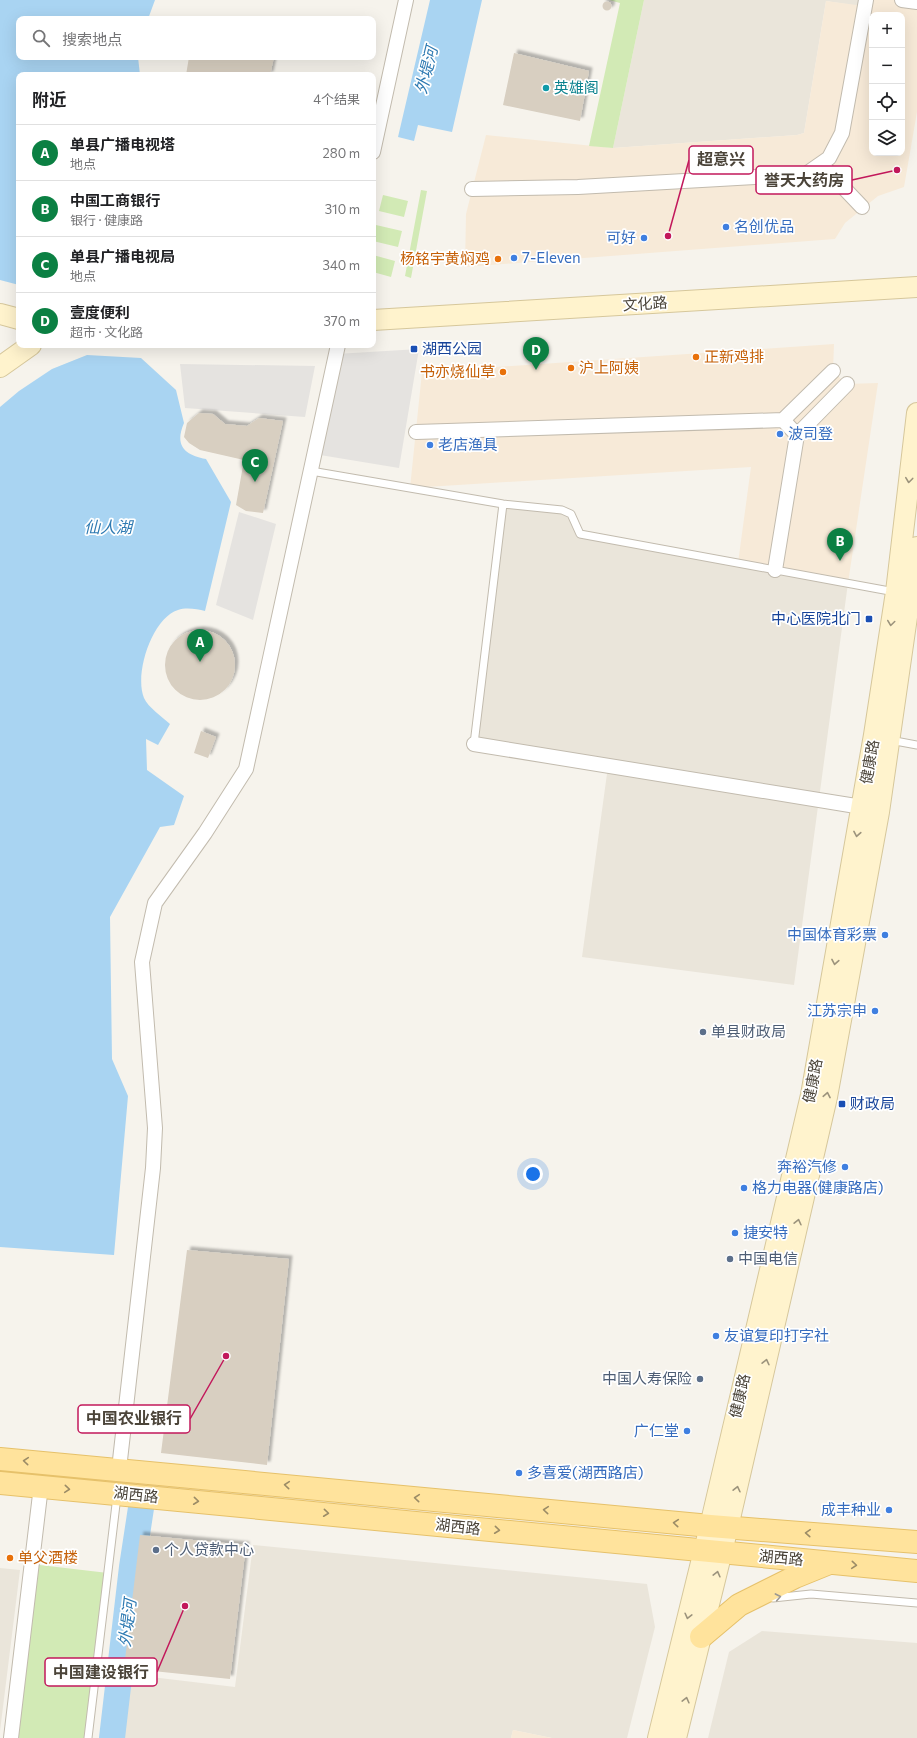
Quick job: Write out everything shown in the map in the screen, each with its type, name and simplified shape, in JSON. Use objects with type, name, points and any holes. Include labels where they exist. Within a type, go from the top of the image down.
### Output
[{"type":"main road","name":"文化路","points":[[376,320],[917,287]]},
{"type":"main road","points":[[0,314],[16,317]]},
{"type":"main road","points":[[0,367],[27,348]]},
{"type":"main road","name":"健康路","points":[[658,1738],[713,1552],[811,1096],[862,807],[896,592],[917,413]]},
{"type":"main road","name":"健康路","points":[[719,1526],[827,1097],[879,812],[917,547]]},
{"type":"main road","name":"湖西路","points":[[0,1459],[719,1526],[917,1542]]},
{"type":"main road","name":"湖西路","points":[[0,1483],[118,1493],[713,1552],[917,1570]]},
{"type":"main road","name":"健康路","points":[[676,1738],[700,1642],[713,1552]]},
{"type":"main road","points":[[700,1642],[739,1605],[795,1577],[831,1563]]},
{"type":"street","points":[[376,138],[406,0]]},
{"type":"street","points":[[472,189],[578,187],[806,174],[829,158],[842,133],[866,0]]},
{"type":"street","points":[[902,0],[917,2]]},
{"type":"street","points":[[822,164],[862,208]]},
{"type":"street","points":[[119,1469],[152,1176],[155,1128],[142,962],[155,903],[205,833],[246,769],[337,348]]},
{"type":"street","points":[[416,432],[783,420],[833,371]]},
{"type":"street","points":[[776,570],[797,434],[847,384]]},
{"type":"street","points":[[783,420],[797,434]]},
{"type":"street","points":[[474,744],[862,807]]},
{"type":"street","points":[[11,1738],[41,1486]]},
{"type":"lane","points":[[311,471],[503,504],[562,510],[571,514],[580,534],[896,592]]},
{"type":"lane","points":[[474,744],[503,504]]},
{"type":"lane","points":[[890,740],[917,745]]},
{"type":"lane","points":[[88,1738],[118,1493]]},
{"type":"lane","points":[[700,1642],[737,1613],[764,1600],[780,1596],[811,1594],[917,1603]]},
{"type":"shaded area","points":[[644,0],[866,0],[865,7],[826,1],[804,133],[797,135],[613,148]]},
{"type":"shaded area","points":[[866,0],[917,0],[917,112],[904,187],[878,196],[845,223],[835,239],[465,267],[466,214],[486,135],[613,148],[797,135],[804,133],[826,1],[864,6]]},
{"type":"shaded area","points":[[834,344],[833,371],[846,384],[878,383],[848,583],[738,563],[751,467],[410,488],[422,372]]},
{"type":"shaded area","points":[[419,349],[399,468],[314,454],[336,354]]},
{"type":"shaded area","points":[[180,364],[315,366],[305,417],[185,408]]},
{"type":"shaded area","points":[[503,504],[571,514],[580,534],[848,583],[794,985],[582,957],[609,759],[478,738]]},
{"type":"shaded area","points":[[239,512],[276,524],[253,620],[216,605]]},
{"type":"shaded area","points":[[253,1545],[647,1584],[655,1627],[627,1738],[552,1738],[513,1730],[511,1738],[118,1738],[126,1674],[235,1687]]},
{"type":"shaded area","points":[[0,1568],[20,1570],[0,1731]]},
{"type":"shaded area","points":[[762,1631],[917,1643],[917,1738],[708,1738],[729,1652]]},
{"type":"shaded area","points":[[513,1730],[552,1738],[511,1738]]},
{"type":"green space","points":[[609,0],[644,0],[613,148],[589,146],[620,3]]},
{"type":"green space","points":[[421,190],[427,191],[411,278],[405,276]]},
{"type":"green space","points":[[383,195],[408,201],[404,217],[379,211]]},
{"type":"green space","points":[[376,225],[402,231],[398,247],[376,242]]},
{"type":"green space","points":[[376,256],[395,261],[391,277],[376,273]]},
{"type":"green space","points":[[31,1564],[108,1573],[88,1738],[11,1738]]},
{"type":"water","points":[[0,0],[155,0],[149,16],[16,16],[16,60],[138,60],[140,72],[16,72],[16,284],[0,280]]},
{"type":"water","points":[[430,0],[482,0],[452,132],[418,125],[414,141],[398,137]]},
{"type":"water","name":"仙人湖","points":[[87,355],[141,358],[176,390],[184,423],[180,438],[183,448],[192,455],[206,459],[231,502],[205,611],[195,609],[178,610],[169,615],[160,624],[153,635],[148,648],[141,675],[144,698],[152,708],[170,724],[158,745],[146,739],[147,770],[184,796],[174,825],[160,827],[110,917],[112,1059],[128,1096],[114,1255],[0,1247],[0,407],[19,391],[52,369]]},
{"type":"building","points":[[607,1],[612,6],[607,11],[602,6]]},
{"type":"building","name":"英雄阁","points":[[514,53],[589,71],[580,121],[503,105]]},
{"type":"building","points":[[188,60],[273,60],[271,72],[186,72]]},
{"type":"building","points":[[199,413],[213,414],[225,424],[247,426],[259,418],[283,421],[263,513],[246,511],[236,505],[244,460],[200,450],[189,443],[184,437],[187,423]]},
{"type":"building","points":[[193,630],[207,630],[220,636],[229,645],[233,651],[235,665],[233,679],[225,690],[214,698],[207,700],[193,700],[186,698],[175,690],[167,679],[165,672],[165,658],[167,651],[175,640],[186,632]]},
{"type":"building","points":[[201,731],[216,737],[208,758],[194,753]]},
{"type":"building","points":[[187,1250],[289,1259],[267,1465],[161,1453]]},
{"type":"building","points":[[140,1535],[246,1545],[230,1679],[124,1668]]},
{"type":"waterway","name":"外堤河","points":[[112,1738],[132,1567],[141,1508]]},
{"type":"place","name":"英雄阁","points":[[546,88]]},
{"type":"place","name":"誉天大药房","points":[[897,170]]},
{"type":"place","name":"名创优品","points":[[726,227]]},
{"type":"place","name":"超意兴","points":[[668,236]]},
{"type":"place","name":"可好","points":[[644,238]]},
{"type":"place","name":"7-Eleven","points":[[514,258]]},
{"type":"place","name":"杨铭宇黄焖鸡","points":[[498,259]]},
{"type":"place","name":"湖西公园","points":[[414,349]]},
{"type":"place","name":"正新鸡排","points":[[696,357]]},
{"type":"place","name":"沪上阿姨","points":[[571,368]]},
{"type":"place","name":"壹度便利","points":[[536,370]]},
{"type":"place","name":"书亦烧仙草","points":[[503,372]]},
{"type":"place","name":"波司登","points":[[780,434]]},
{"type":"place","name":"老店渔具","points":[[430,445]]},
{"type":"place","name":"单县广播电视局","points":[[255,482]]},
{"type":"place","name":"中国工商银行","points":[[840,561]]},
{"type":"place","name":"中心医院北门","points":[[869,619]]},
{"type":"place","name":"单县广播电视塔","points":[[200,662]]},
{"type":"place","name":"中国体育彩票","points":[[885,935]]},
{"type":"place","name":"江苏宗申","points":[[875,1011]]},
{"type":"place","name":"单县财政局","points":[[703,1032]]},
{"type":"place","name":"财政局","points":[[842,1104]]},
{"type":"place","name":"奔裕汽修","points":[[845,1167]]},
{"type":"place","name":"格力电器(健康路店)","points":[[744,1188]]},
{"type":"place","name":"捷安特","points":[[735,1233]]},
{"type":"place","name":"中国电信","points":[[730,1259]]},
{"type":"place","name":"友谊复印打字社","points":[[716,1336]]},
{"type":"place","name":"中国农业银行","points":[[226,1356]]},
{"type":"place","name":"中国人寿保险","points":[[700,1379]]},
{"type":"place","name":"广仁堂","points":[[687,1431]]},
{"type":"place","name":"多喜爱(湖西路店)","points":[[519,1473]]},
{"type":"place","name":"成丰种业","points":[[889,1510]]},
{"type":"place","name":"个人贷款中心","points":[[156,1550]]},
{"type":"place","name":"单父酒楼","points":[[10,1558]]},
{"type":"place","name":"中国建设银行","points":[[185,1606]]}]
